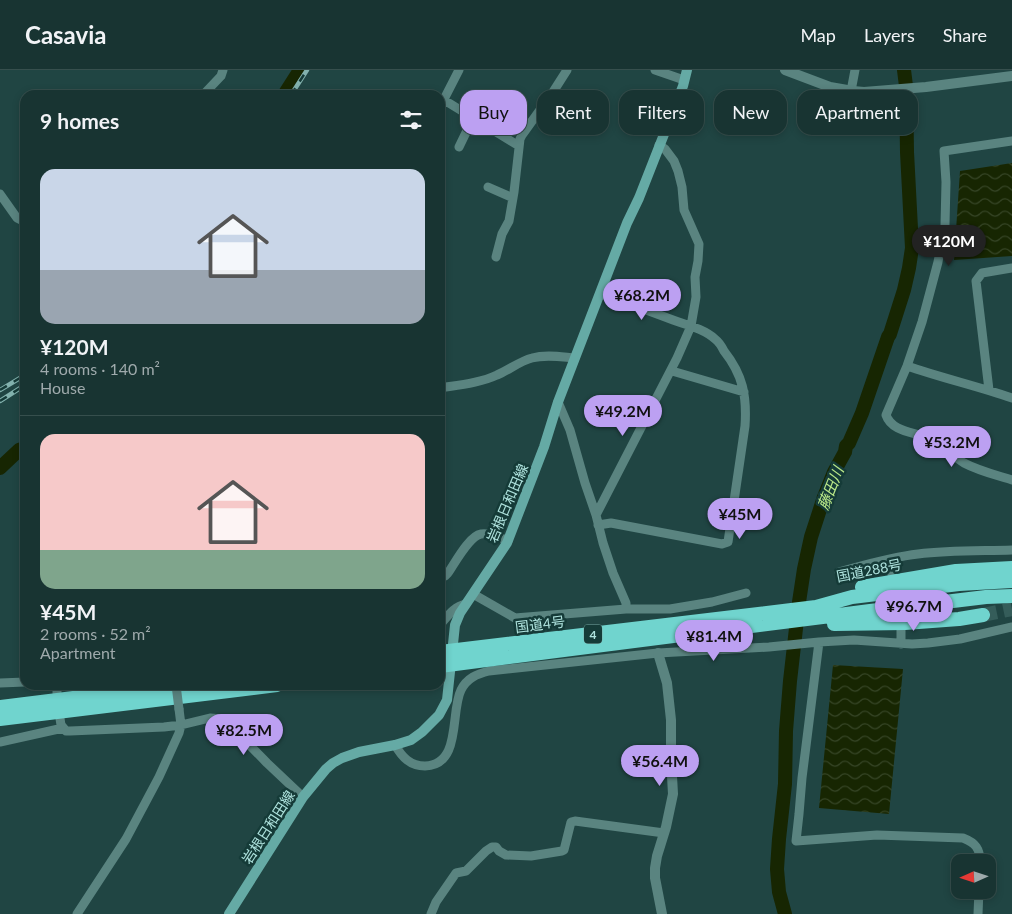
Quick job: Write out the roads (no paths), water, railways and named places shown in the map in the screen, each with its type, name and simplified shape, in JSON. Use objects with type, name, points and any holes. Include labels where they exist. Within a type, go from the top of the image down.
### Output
[{"type":"highway","name":"国道288号","points":[[731,624],[815,613],[840,590],[931,574],[1012,568]]},
{"type":"highway","points":[[815,613],[852,597],[959,584],[1012,581]]},
{"type":"highway","points":[[815,613],[1012,596]]},
{"type":"highway","name":"国道288号","points":[[731,624],[815,613],[838,624],[906,623],[983,615]]},
{"type":"highway","name":"国道4号","points":[[446,652],[731,624]]},
{"type":"highway","name":"4","points":[[446,666],[731,624]]},
{"type":"highway","points":[[2,718],[149,690]]},
{"type":"highway","points":[[58,706],[225,690]]},
{"type":"main road","name":"岩根日和田線","points":[[229,914],[303,798],[333,763],[359,752],[411,740],[439,715],[447,700],[446,652],[455,624],[460,613],[508,541],[544,447],[558,402],[686,75]]},
{"type":"street","points":[[208,90],[221,76],[223,70]]},
{"type":"street","points":[[445,98],[459,70]]},
{"type":"street","points":[[496,257],[502,234],[509,221],[519,141],[567,70]]},
{"type":"street","points":[[654,70],[686,75]]},
{"type":"street","points":[[785,70],[847,90]]},
{"type":"street","points":[[851,90],[855,70]]},
{"type":"street","points":[[895,90],[1012,76]]},
{"type":"street","points":[[445,105],[460,112]]},
{"type":"street","points":[[459,147],[465,135]]},
{"type":"street","points":[[501,135],[519,146]]},
{"type":"street","points":[[1012,141],[944,151],[946,182],[945,226],[938,262],[922,322],[907,366],[886,415],[887,419],[895,426],[931,439],[964,463],[989,474],[1012,480]]},
{"type":"street","points":[[596,515],[672,371],[691,326],[696,297],[695,276],[699,244],[684,210],[682,187],[674,161],[665,149],[659,145]]},
{"type":"street","points":[[488,187],[513,198]]},
{"type":"street","points":[[0,194],[20,219]]},
{"type":"street","points":[[989,390],[976,281],[982,273],[1012,268]]},
{"type":"street","points":[[598,525],[611,523],[722,544],[728,542],[746,408],[744,392],[738,372],[716,339],[691,326],[600,294]]},
{"type":"street","points":[[445,387],[497,376],[534,357],[575,358]]},
{"type":"street","points":[[907,366],[1012,398]]},
{"type":"street","points":[[672,371],[744,392]]},
{"type":"street","points":[[558,402],[570,430],[608,558],[626,603],[626,609]]},
{"type":"street","points":[[445,576],[472,538],[480,534],[492,534],[508,541]]},
{"type":"street","points":[[838,572],[895,558],[943,552],[1012,550]]},
{"type":"street","points":[[892,575],[895,558]]},
{"type":"street","points":[[473,594],[515,618],[626,609],[670,608],[712,602],[746,593]]},
{"type":"street","points":[[445,620],[459,606],[466,604]]},
{"type":"street","points":[[901,627],[901,644]]},
{"type":"street","points":[[395,745],[406,760],[418,766],[433,765],[441,760],[448,752],[451,744],[461,690],[474,675],[489,671],[658,653],[769,647],[816,642],[854,640],[912,644],[946,642],[1012,627]]},
{"type":"street","points":[[816,642],[796,840],[877,835],[963,838],[972,841],[980,854]]},
{"type":"street","points":[[658,653],[667,683],[671,720],[672,794],[657,856],[655,878],[662,914]]},
{"type":"street","points":[[0,683],[20,682]]},
{"type":"street","points":[[57,690],[61,725],[66,731],[70,732],[164,727],[210,718],[223,719],[303,798]]},
{"type":"street","points":[[77,914],[130,831],[159,777],[181,725],[177,690]]},
{"type":"street","points":[[0,742],[63,728]]},
{"type":"street","points":[[430,914],[456,873],[466,871],[492,847],[496,847],[506,855],[531,856],[562,851],[564,850],[571,822],[664,833]]},
{"type":"street","points":[[978,914],[979,899]]},
{"type":"water","points":[[1012,163],[1012,256],[954,260],[960,171]]},
{"type":"water","points":[[833,665],[903,669],[889,814],[819,808]]},
{"type":"waterway","points":[[287,90],[300,70]]},
{"type":"waterway","name":"藤田川","points":[[785,914],[779,892],[777,869],[785,784],[786,731],[790,681],[804,569],[811,537],[824,497],[862,413],[890,334],[904,290],[912,248],[904,70]]},
{"type":"waterway","points":[[0,468],[20,450]]},
{"type":"tunnel","points":[[983,615],[1012,609]]},
{"type":"railway","points":[[294,90],[307,70]]},
{"type":"railway","points":[[0,390],[20,378]]},
{"type":"railway","points":[[0,401],[20,388]]}]
